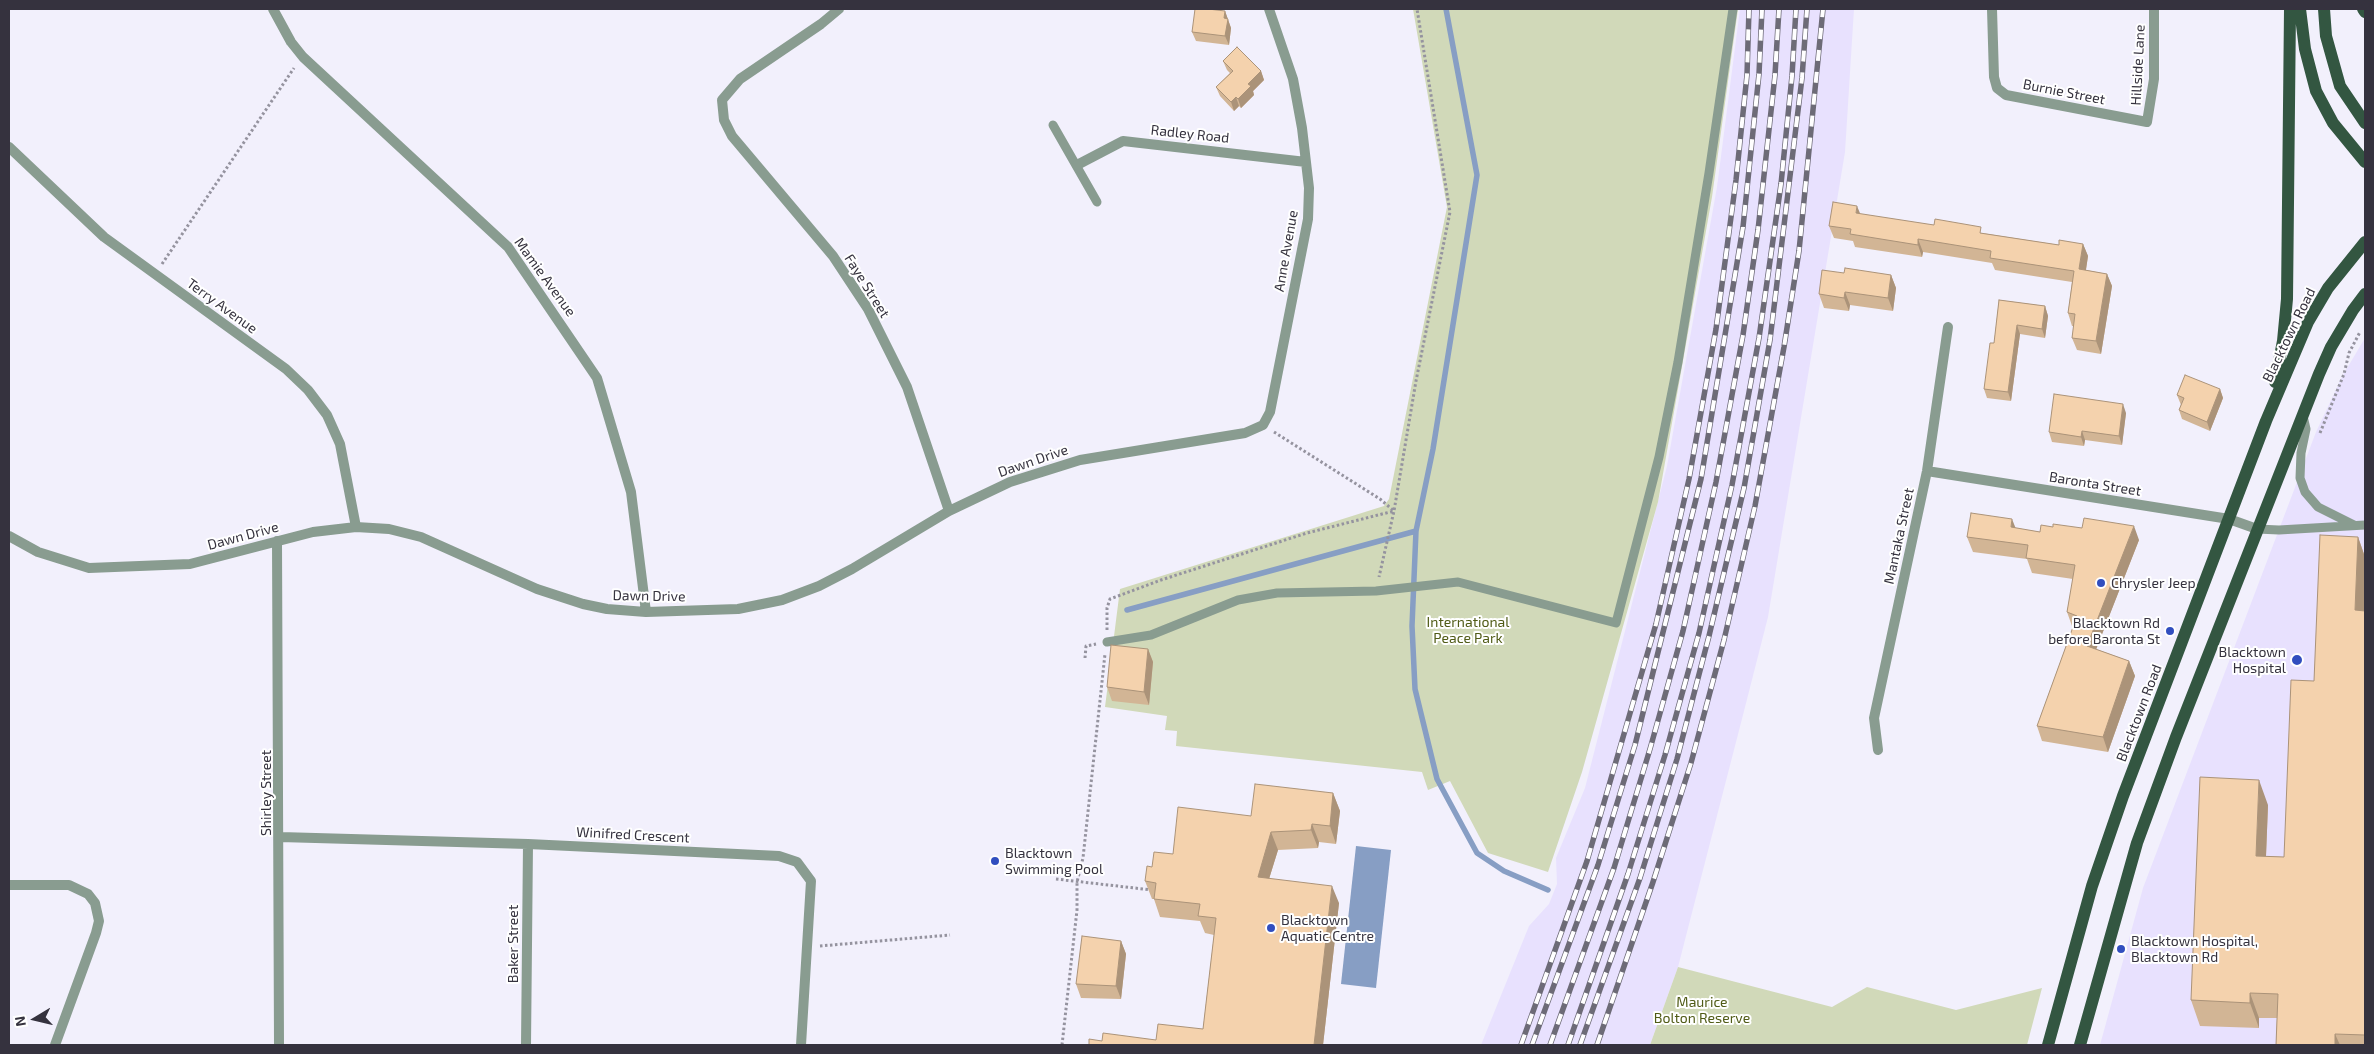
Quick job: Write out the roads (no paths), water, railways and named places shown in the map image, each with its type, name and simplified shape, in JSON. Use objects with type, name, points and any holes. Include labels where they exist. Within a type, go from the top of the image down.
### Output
[{"type":"main road","points":[[2266,420],[2283,341],[2288,299],[2290,9]]},
{"type":"main road","points":[[2300,9],[2305,49],[2316,91],[2333,123],[2365,162]]},
{"type":"main road","points":[[2324,9],[2326,36],[2340,86],[2365,123]]},
{"type":"main road","name":"Blacktown Road","points":[[2048,1045],[2092,886],[2123,796],[2266,420],[2308,322],[2328,288],[2365,242]]},
{"type":"main road","points":[[2080,1045],[2137,843],[2302,414],[2331,347],[2365,294]]},
{"type":"street","name":"Mamie Avenue","points":[[273,9],[287,35],[303,57],[508,247],[597,378],[631,492],[646,612]]},
{"type":"street","name":"Faye Street","points":[[839,9],[821,24],[740,79],[722,100],[724,120],[732,136],[833,256],[868,309],[907,387],[949,511]]},
{"type":"street","name":"Anne Avenue","points":[[1263,425],[1270,412],[1308,219],[1309,188],[1293,78],[1269,9]]},
{"type":"street","name":"Burnie Street","points":[[1992,9],[1994,78],[1997,88],[2006,94],[2148,122]]},
{"type":"street","name":"Hillside Lane","points":[[2148,122],[2154,79],[2154,9]]},
{"type":"street","name":"Radley Road","points":[[1077,165],[1123,141],[1306,162]]},
{"type":"street","name":"Terry Avenue","points":[[9,148],[104,237],[286,369],[318,402],[340,444],[356,527]]},
{"type":"street","name":"Mantaka Street","points":[[1878,750],[1874,718],[1927,470],[1948,327]]},
{"type":"street","name":"Dawn Drive","points":[[9,536],[38,552],[89,568],[190,564],[314,532],[356,527],[389,529],[421,537],[511,578],[566,599],[607,609],[646,612],[738,610],[782,600],[852,569],[949,511],[1010,482],[1080,460],[1245,433],[1263,425]]},
{"type":"street","name":"Baronta Street","points":[[1927,470],[2229,519],[2257,529]]},
{"type":"street","name":"Shirley Street","points":[[278,541],[279,1045]]},
{"type":"street","name":"Winifred Crescent","points":[[280,837],[528,844],[779,856],[797,862],[810,881],[802,1045]]},
{"type":"street","name":"Baker Street","points":[[526,1045],[528,844]]},
{"type":"street","points":[[9,885],[69,885],[88,894],[96,903],[99,920],[96,933],[55,1045]]},
{"type":"lane","points":[[1107,642],[1151,635],[1238,600],[1277,593],[1376,591],[1458,582],[1616,623],[1659,457],[1678,362],[1711,164],[1733,9]]},
{"type":"lane","points":[[1053,125],[1097,202]]},
{"type":"lane","points":[[2302,414],[2306,429],[2301,453],[2300,478],[2305,492],[2318,507],[2354,525]]},
{"type":"lane","points":[[2257,529],[2279,530],[2365,525]]},
{"type":"water","points":[[1356,846],[1391,850],[1376,988],[1341,984]]},
{"type":"waterway","points":[[1446,9],[1477,175],[1433,449],[1416,531],[1412,626],[1415,689],[1437,779],[1477,853],[1504,871],[1548,890]]},
{"type":"waterway","points":[[1127,610],[1416,531]]},
{"type":"railway","points":[[1521,1045],[1587,861],[1656,624],[1689,479],[1716,329],[1736,180],[1747,75],[1749,9]]},
{"type":"railway","points":[[1532,1045],[1598,865],[1635,745],[1701,479],[1743,227],[1759,74],[1762,9]]},
{"type":"railway","points":[[1550,1045],[1614,868],[1650,749],[1683,631],[1716,482],[1743,335],[1758,230],[1775,75],[1779,9]]},
{"type":"railway","points":[[1568,1045],[1628,874],[1665,755],[1699,633],[1732,485],[1759,338],[1781,184],[1792,76],[1796,9]]},
{"type":"railway","points":[[1580,1045],[1640,878],[1677,759],[1709,636],[1744,488],[1770,340],[1802,78],[1807,9]]},
{"type":"railway","points":[[1597,1045],[1653,882],[1691,763],[1724,640],[1755,506],[1784,347],[1799,251],[1823,9]]},
{"type":"place","name":"Chrysler Jeep","points":[[2101,583]]},
{"type":"place","name":"Blacktown Rd before Baronta St","points":[[2170,631]]},
{"type":"place","name":"Blacktown Hospital","points":[[2297,660]]},
{"type":"place","name":"Blacktown Swimming Pool","points":[[995,861]]},
{"type":"place","name":"Blacktown Aquatic Centre","points":[[1271,928]]},
{"type":"place","name":"Blacktown Hospital, Blacktown Rd","points":[[2121,949]]},
{"type":"park label","name":"International Peace Park","points":[[1468,630]]},
{"type":"park label","name":"Maurice Bolton Reserve","points":[[1702,1010]]}]
